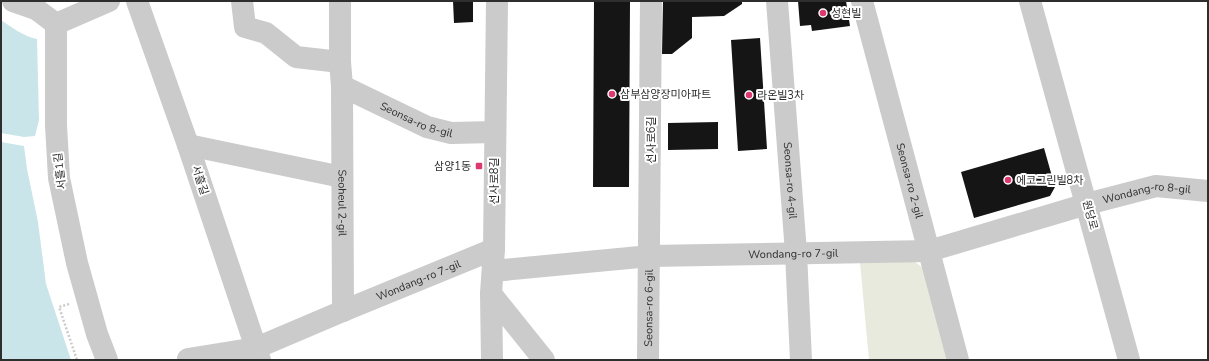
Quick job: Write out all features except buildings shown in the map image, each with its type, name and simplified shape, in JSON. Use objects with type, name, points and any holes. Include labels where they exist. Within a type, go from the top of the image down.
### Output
[{"type":"street","points":[[13,1],[36,9],[56,24],[109,1]]},
{"type":"street","name":"서흘길","points":[[137,1],[188,145],[258,354]]},
{"type":"street","points":[[242,1],[245,27],[266,33],[296,57],[340,62]]},
{"type":"street","name":"Seoheul 2-gil","points":[[340,1],[343,311]]},
{"type":"street","name":"선사로8길","points":[[492,360],[497,1]]},
{"type":"street","name":"선사로6길","points":[[650,256],[651,1]]},
{"type":"street","name":"Seonsa-ro 4-gil","points":[[777,1],[796,253],[802,360]]},
{"type":"street","name":"Seonsa-ro 2-gil","points":[[862,1],[958,360]]},
{"type":"street","name":"원당로","points":[[1030,1],[1129,360]]},
{"type":"street","name":"서흘1길","points":[[56,24],[56,125],[59,178],[77,263],[97,334],[107,360]]},
{"type":"street","name":"Seonsa-ro 8-gil","points":[[342,86],[427,126],[451,133],[495,132]]},
{"type":"street","points":[[188,145],[342,177]]},
{"type":"street","name":"Wondang-ro 8-gil","points":[[1087,204],[1156,186],[1208,191]]},
{"type":"street","name":"Wondang-ro 7-gil","points":[[493,271],[650,256],[929,251],[1087,204]]},
{"type":"street","name":"Wondang-ro 7-gil","points":[[343,311],[494,249]]},
{"type":"street","name":"Seonsa-ro 6-gil","points":[[648,360],[650,256]]},
{"type":"street","points":[[492,294],[544,360]]},
{"type":"street","points":[[188,359],[258,354],[343,311]]},
{"type":"path","points":[[74,303],[59,307],[77,360]]},
{"type":"shaded area","points":[[914,261],[929,273],[953,360],[869,360],[860,262]]},
{"type":"water","points":[[1,20],[23,34],[37,39],[39,120],[35,136],[24,137],[1,133]]},
{"type":"water","points":[[1,142],[24,146],[27,169],[38,222],[46,284],[71,360],[1,360]]},
{"type":"place","name":"성현빌","points":[[823,13]]},
{"type":"place","name":"삼부삼양장미아파트","points":[[612,94]]},
{"type":"place","name":"라온빌3차","points":[[749,95]]},
{"type":"place","name":"삼양1동","points":[[479,166]]},
{"type":"place","name":"에코그린빌8차","points":[[1008,180]]}]
